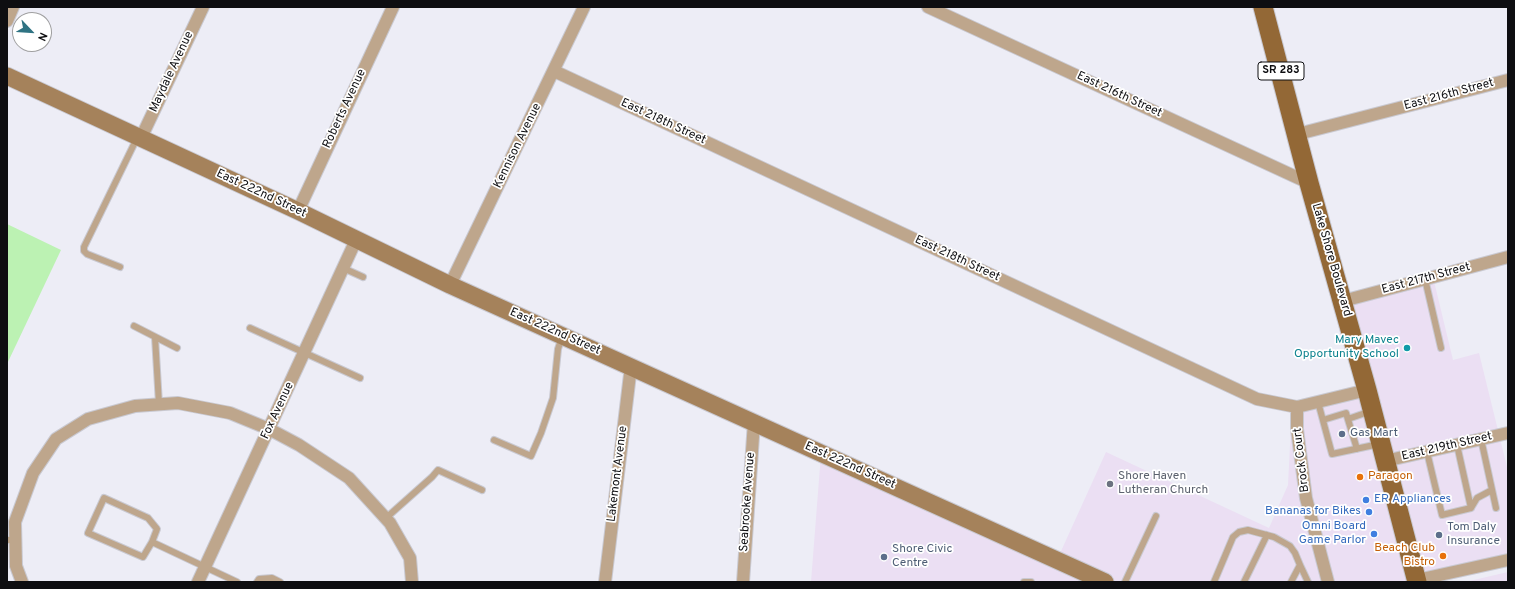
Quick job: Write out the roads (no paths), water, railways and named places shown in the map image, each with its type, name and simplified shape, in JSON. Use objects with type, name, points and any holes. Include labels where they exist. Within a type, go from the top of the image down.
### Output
[{"type":"main road","name":"Lake Shore Boulevard","points":[[1264,7],[1298,134],[1309,183],[1343,301],[1417,581]]},
{"type":"street","points":[[7,21],[13,7]]},
{"type":"street","name":"Maydale Avenue","points":[[139,137],[203,7]]},
{"type":"street","name":"Roberts Avenue","points":[[298,211],[393,7]]},
{"type":"street","name":"Kennison Avenue","points":[[450,285],[584,7]]},
{"type":"street","name":"East 216th Street","points":[[928,7],[1309,183]]},
{"type":"street","name":"East 218th Street","points":[[554,71],[1257,399],[1297,407],[1367,390]]},
{"type":"street","name":"East 222nd Street","points":[[7,76],[298,211],[450,285],[1105,582]]},
{"type":"street","name":"East 216th Street","points":[[1298,134],[1508,80]]},
{"type":"street","name":"Fox Avenue","points":[[198,582],[356,240]]},
{"type":"street","name":"East 217th Street","points":[[1343,301],[1508,258]]},
{"type":"street","name":"Lakemont Avenue","points":[[605,582],[630,366]]},
{"type":"street","points":[[22,582],[16,566],[11,540],[15,522],[33,473],[56,439],[88,418],[135,406],[178,403],[230,414],[269,429],[299,445],[349,478],[390,522],[410,558],[412,582]]},
{"type":"street","name":"Brock Court","points":[[1297,407],[1297,428],[1306,498],[1328,582]]},
{"type":"street","name":"Seabrooke Avenue","points":[[743,582],[754,422]]},
{"type":"street","name":"East 219th Street","points":[[1383,453],[1427,452],[1508,432]]},
{"type":"street","points":[[1417,581],[1508,560]]},
{"type":"lane","points":[[120,266],[87,254],[84,251],[84,247],[139,137]]},
{"type":"lane","points":[[343,268],[363,277]]},
{"type":"lane","points":[[1425,279],[1441,348]]},
{"type":"lane","points":[[134,326],[176,348]]},
{"type":"lane","points":[[250,328],[360,378]]},
{"type":"lane","points":[[494,440],[531,456],[553,398],[558,349],[562,335]]},
{"type":"lane","points":[[155,337],[159,404]]},
{"type":"lane","points":[[1318,402],[1329,437],[1332,454],[1356,450],[1383,453]]},
{"type":"lane","points":[[1348,419],[1372,410]]},
{"type":"lane","points":[[1323,420],[1346,413],[1350,433],[1356,450]]},
{"type":"lane","points":[[1481,439],[1496,508]]},
{"type":"lane","points":[[1457,445],[1471,508]]},
{"type":"lane","points":[[1427,452],[1442,515],[1471,508],[1477,498],[1492,490]]},
{"type":"lane","points":[[386,518],[438,470],[482,490]]},
{"type":"lane","points":[[104,498],[148,518],[157,529],[152,542],[143,558],[88,533],[104,498]]},
{"type":"lane","points":[[1125,582],[1156,516]]},
{"type":"lane","points":[[1214,582],[1233,537],[1239,532],[1248,530],[1267,535],[1290,546],[1308,582]]},
{"type":"lane","points":[[1244,582],[1267,535]]},
{"type":"lane","points":[[152,542],[237,582]]},
{"type":"lane","points":[[1291,582],[1300,565]]},
{"type":"lane","points":[[257,582],[259,579],[272,578],[280,582]]},
{"type":"lane","points":[[1024,582],[1031,582]]},
{"type":"place","name":"Mary Mavec Opportunity School","points":[[1407,348]]},
{"type":"place","name":"Gas Mart","points":[[1342,434]]},
{"type":"place","name":"Paragon","points":[[1360,477]]},
{"type":"place","name":"Shore Haven Lutheran Church","points":[[1110,484]]},
{"type":"place","name":"ER Appliances","points":[[1366,500]]},
{"type":"place","name":"Bananas for Bikes","points":[[1369,512]]},
{"type":"place","name":"Omni Board Game Parlor","points":[[1374,534]]},
{"type":"place","name":"Tom Daly Insurance","points":[[1439,535]]},
{"type":"place","name":"Beach Club Bistro","points":[[1443,556]]},
{"type":"place","name":"Shore Civic Centre","points":[[884,557]]}]
